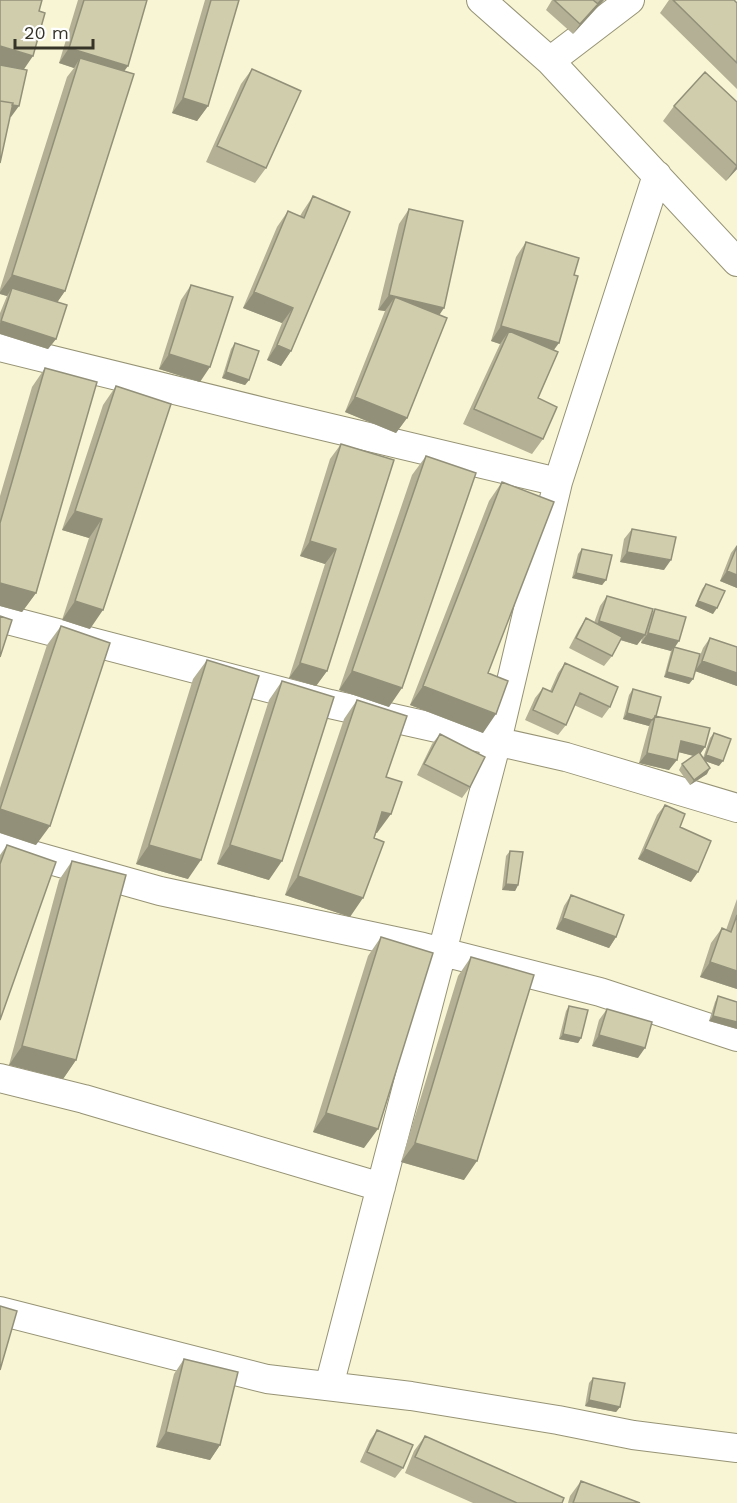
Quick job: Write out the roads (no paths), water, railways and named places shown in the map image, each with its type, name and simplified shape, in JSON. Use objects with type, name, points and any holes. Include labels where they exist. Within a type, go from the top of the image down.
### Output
[{"type":"street","points":[[481,0],[550,61],[737,262]]},
{"type":"street","points":[[550,61],[630,0]]},
{"type":"street","points":[[329,1386],[497,741],[558,482],[657,175]]},
{"type":"street","points":[[0,347],[268,414],[558,482]]},
{"type":"street","points":[[0,618],[330,704],[566,757],[737,808]]},
{"type":"street","points":[[0,846],[160,891],[441,952],[600,992],[737,1037]]},
{"type":"street","points":[[0,1078],[84,1099],[381,1187]]},
{"type":"street","points":[[0,1311],[267,1379],[411,1396],[633,1435],[737,1448]]}]
